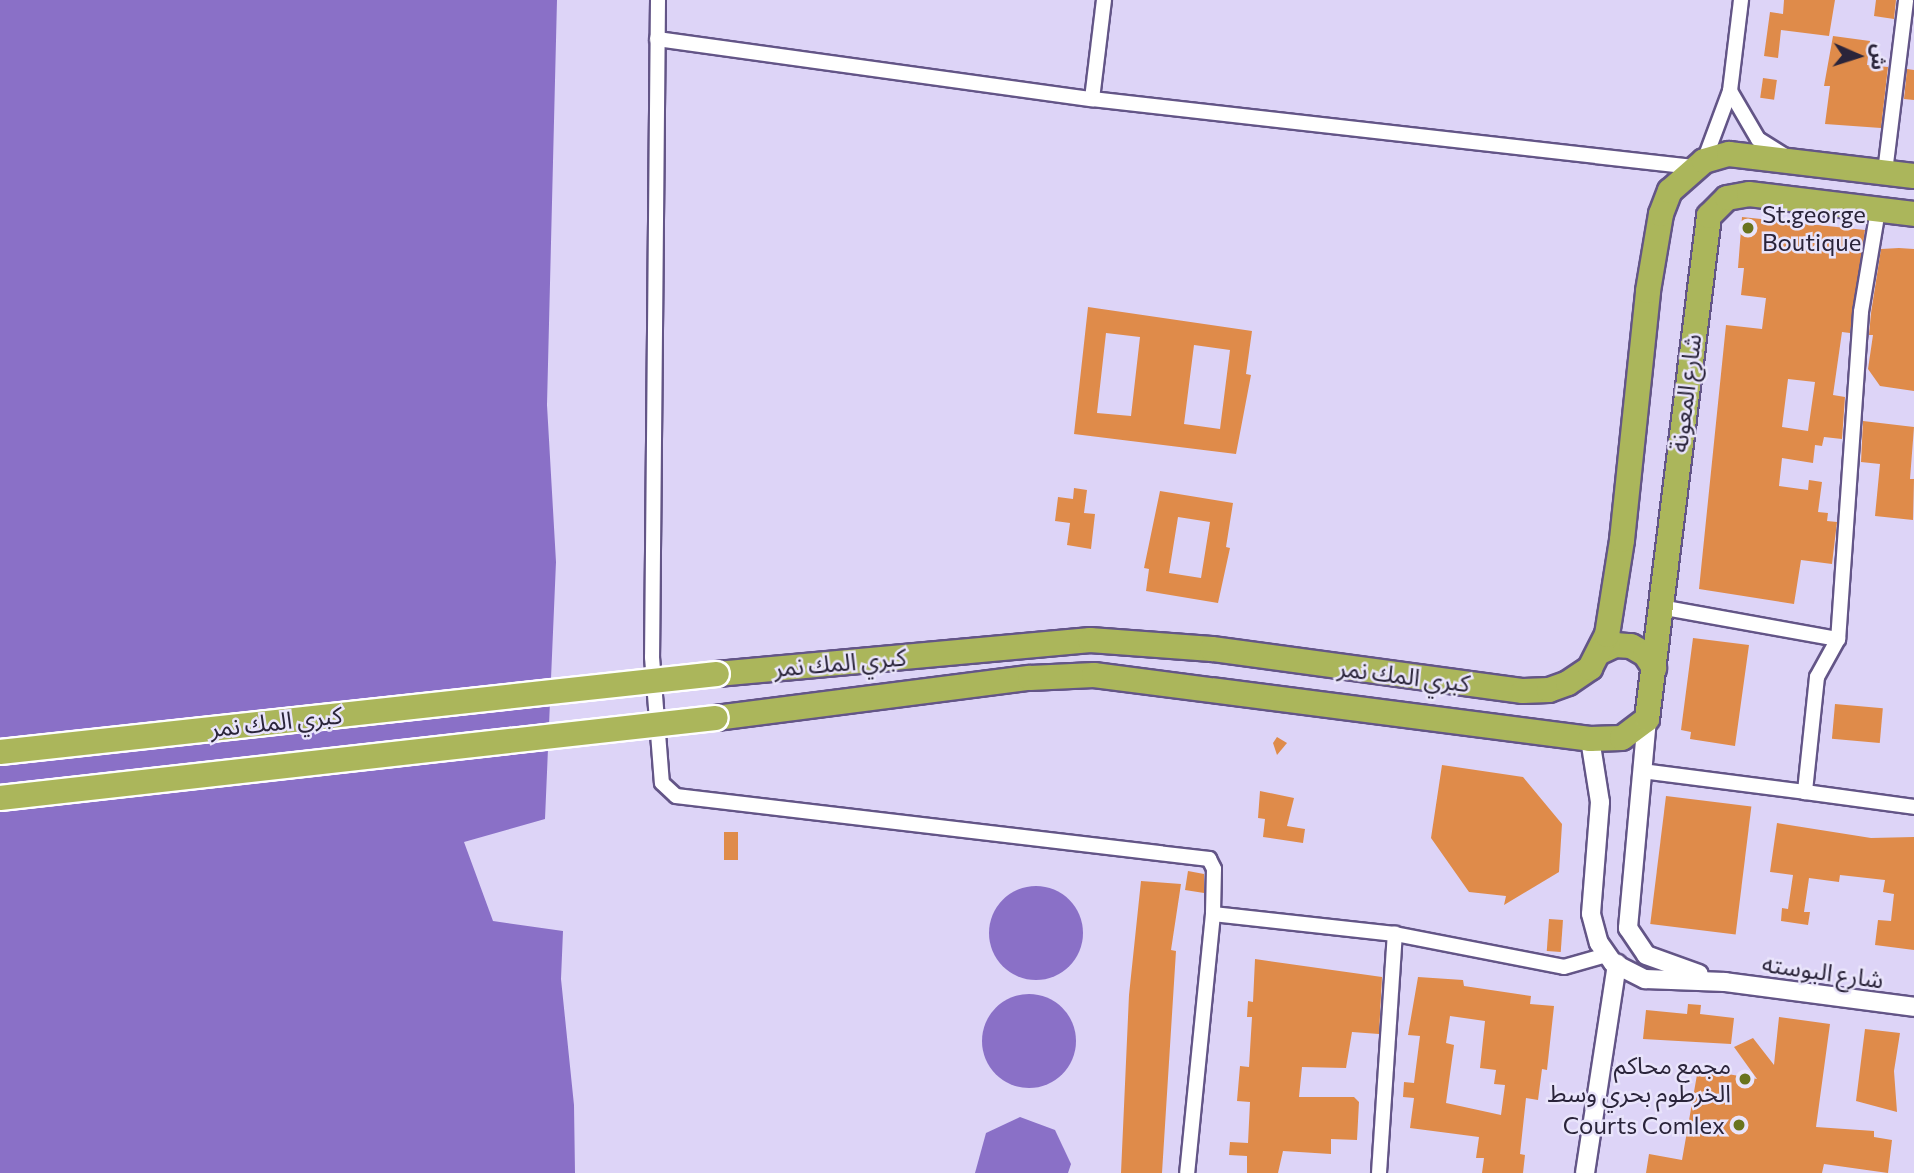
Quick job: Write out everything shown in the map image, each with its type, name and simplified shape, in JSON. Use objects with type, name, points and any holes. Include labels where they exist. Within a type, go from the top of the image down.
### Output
[{"type":"highway","points":[[1699,164],[1728,154],[1914,176]]},
{"type":"highway","name":"شارع المعونة","points":[[1615,589],[1648,291],[1661,214],[1670,191],[1699,164]]},
{"type":"highway","name":"شارع المعونة","points":[[1647,719],[1709,216],[1727,198],[1749,194],[1914,214]]},
{"type":"highway","name":"كبري المك نمر","points":[[0,752],[717,674],[1102,640],[1212,649],[1536,691],[1583,676],[1600,652],[1615,589]]},
{"type":"highway","points":[[1600,652],[1615,645],[1631,646],[1645,654],[1654,668]]},
{"type":"highway","name":"كبري المك نمر","points":[[0,798],[716,718],[1030,678],[1094,675],[1590,739]]},
{"type":"highway","points":[[1590,739],[1622,738],[1647,719]]},
{"type":"street","points":[[658,0],[652,657],[662,783],[676,796],[1209,859],[1214,869],[1213,914],[1187,1173]]},
{"type":"street","points":[[1093,99],[1104,0]]},
{"type":"street","points":[[657,39],[1093,99],[1699,164],[1730,91],[1741,0]]},
{"type":"street","points":[[1885,172],[1906,0]]},
{"type":"street","points":[[1730,91],[1758,139],[1795,162]]},
{"type":"street","points":[[1805,792],[1816,677],[1838,639],[1861,312],[1878,210]]},
{"type":"street","points":[[1660,607],[1838,639]]},
{"type":"street","points":[[1647,719],[1628,928],[1646,956],[1725,982]]},
{"type":"street","points":[[1585,1173],[1612,959],[1591,914],[1600,802],[1590,739]]},
{"type":"street","points":[[1642,771],[1914,807]]},
{"type":"street","points":[[1213,914],[1395,934],[1564,967],[1612,959],[1645,979],[1725,982]]},
{"type":"street","points":[[1379,1173],[1395,934]]},
{"type":"street","name":"شارع البوسته","points":[[1725,982],[1914,1007]]},
{"type":"shaded area","points":[[0,0],[557,0],[547,405],[556,562],[545,819],[464,842],[493,921],[563,931],[561,979],[574,1105],[575,1173],[0,1173]]},
{"type":"shaded area","points":[[1036,886],[1054,890],[1069,900],[1079,915],[1083,933],[1079,951],[1069,966],[1054,976],[1036,980],[1018,976],[1003,966],[993,951],[989,933],[993,915],[1003,900],[1018,890]]},
{"type":"shaded area","points":[[1029,994],[1047,998],[1062,1008],[1072,1023],[1076,1041],[1072,1059],[1062,1074],[1047,1084],[1029,1088],[1011,1084],[996,1074],[986,1059],[982,1041],[986,1023],[996,1008],[1011,998]]},
{"type":"shaded area","points":[[1020,1117],[1055,1130],[1071,1164],[1068,1173],[975,1173],[986,1133]]},
{"type":"building","points":[[1784,0],[1835,0],[1829,36],[1781,30],[1778,58],[1764,56],[1770,12],[1783,14]]},
{"type":"building","points":[[1876,0],[1896,0],[1894,19],[1874,16]]},
{"type":"building","points":[[1833,36],[1870,41],[1867,65],[1888,67],[1881,128],[1825,124],[1830,86],[1824,86]]},
{"type":"building","points":[[1907,69],[1914,70],[1914,100],[1904,99]]},
{"type":"building","points":[[1763,78],[1777,80],[1774,100],[1760,98]]},
{"type":"building","points":[[1742,217],[1865,230],[1850,333],[1842,332],[1833,395],[1845,397],[1842,439],[1824,437],[1822,446],[1815,445],[1813,463],[1782,458],[1779,486],[1808,490],[1809,480],[1822,482],[1818,512],[1828,513],[1827,521],[1837,522],[1832,564],[1801,560],[1794,604],[1699,589],[1726,325],[1762,329],[1766,298],[1741,295],[1744,268],[1738,268]],"holes":[[[1788,379],[1815,382],[1808,431],[1782,427]]]},
{"type":"building","points":[[1881,249],[1914,249],[1914,391],[1880,386],[1868,369],[1873,335],[1869,335],[1871,313]]},
{"type":"building","points":[[1088,307],[1252,331],[1246,374],[1251,375],[1236,454],[1074,434]],"holes":[[[1106,333],[1140,337],[1131,416],[1097,413]],[[1194,345],[1230,350],[1220,429],[1184,424]]]},
{"type":"building","points":[[1863,421],[1914,427],[1910,479],[1914,479],[1913,520],[1875,516],[1880,464],[1861,462]]},
{"type":"building","points":[[1074,488],[1087,490],[1084,513],[1095,514],[1091,549],[1067,545],[1070,523],[1055,521],[1058,497],[1073,499]]},
{"type":"building","points":[[1160,491],[1233,503],[1226,547],[1230,548],[1218,603],[1146,591],[1149,569],[1144,568]],"holes":[[[1178,517],[1210,522],[1201,578],[1169,573]]]},
{"type":"building","points":[[1693,638],[1749,645],[1735,746],[1690,739],[1691,732],[1681,730]]},
{"type":"building","points":[[1835,704],[1883,708],[1880,743],[1832,739]]},
{"type":"building","points":[[1277,737],[1287,743],[1277,755],[1273,743]]},
{"type":"building","points":[[1442,765],[1523,777],[1562,824],[1559,872],[1504,905],[1506,896],[1469,892],[1431,838]]},
{"type":"building","points":[[1260,791],[1294,798],[1287,826],[1305,829],[1303,843],[1263,837],[1265,819],[1258,818]]},
{"type":"building","points":[[1666,796],[1751,806],[1736,935],[1650,924]]},
{"type":"building","points":[[1777,823],[1871,838],[1914,837],[1914,950],[1875,945],[1878,920],[1891,921],[1894,894],[1883,892],[1885,880],[1840,875],[1839,882],[1809,878],[1804,912],[1810,912],[1808,925],[1781,921],[1782,908],[1788,909],[1793,875],[1770,872]]},
{"type":"building","points":[[724,832],[738,832],[738,860],[724,860]]},
{"type":"building","points":[[1188,871],[1204,874],[1204,893],[1185,890]]},
{"type":"building","points":[[1141,881],[1181,884],[1171,950],[1176,951],[1162,1173],[1121,1173],[1129,995]]},
{"type":"building","points":[[1549,919],[1563,920],[1561,952],[1547,951]]},
{"type":"building","points":[[1255,959],[1382,977],[1379,1034],[1352,1032],[1346,1068],[1302,1067],[1299,1097],[1354,1097],[1359,1102],[1357,1140],[1331,1139],[1331,1154],[1283,1151],[1278,1173],[1247,1173],[1247,1156],[1229,1155],[1230,1142],[1248,1143],[1250,1102],[1237,1101],[1240,1066],[1249,1067],[1252,1017],[1247,1017],[1248,1001],[1253,1002]]},
{"type":"building","points":[[1418,977],[1463,980],[1464,986],[1531,996],[1530,1004],[1554,1006],[1547,1070],[1542,1069],[1538,1100],[1526,1098],[1520,1154],[1525,1155],[1523,1173],[1482,1173],[1484,1158],[1476,1158],[1479,1137],[1410,1128],[1414,1098],[1403,1097],[1404,1082],[1414,1083],[1420,1036],[1408,1035]],"holes":[[[1450,1016],[1485,1021],[1480,1068],[1496,1070],[1494,1084],[1505,1085],[1501,1115],[1446,1103],[1454,1045],[1446,1043]]]},
{"type":"building","points":[[1688,1004],[1701,1005],[1700,1014],[1734,1018],[1731,1044],[1643,1039],[1646,1010],[1687,1014]]},
{"type":"building","points":[[1779,1017],[1830,1024],[1816,1127],[1874,1131],[1874,1137],[1892,1140],[1888,1173],[1824,1164],[1822,1173],[1646,1173],[1649,1154],[1682,1160],[1698,1069],[1757,1079],[1734,1047],[1753,1038],[1774,1065]]},
{"type":"building","points":[[1865,1029],[1900,1033],[1894,1071],[1897,1112],[1856,1101]]},
{"type":"place","name":"St.george Boutique","points":[[1748,228]]},
{"type":"place","name":"مجمع محاكم الخرطوم بحري وسط","points":[[1745,1079]]},
{"type":"place","name":"Courts Comlex","points":[[1739,1125]]}]
